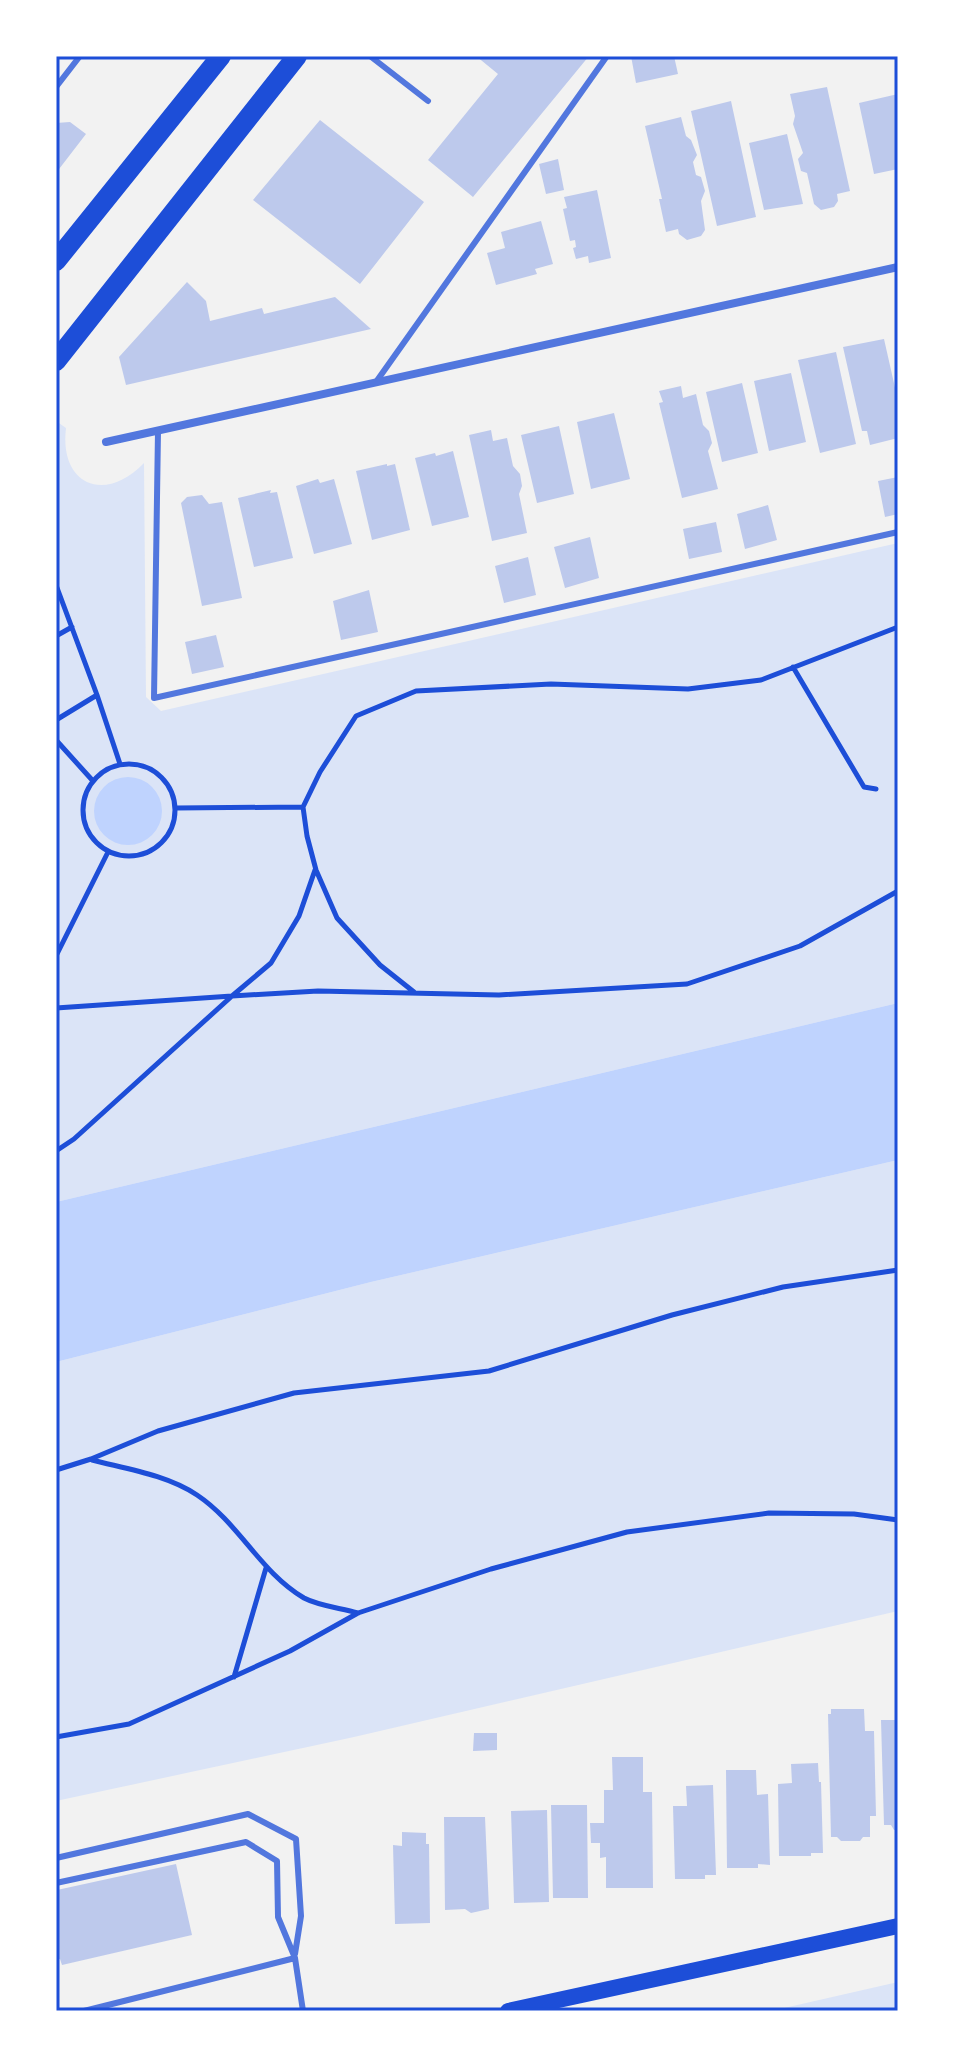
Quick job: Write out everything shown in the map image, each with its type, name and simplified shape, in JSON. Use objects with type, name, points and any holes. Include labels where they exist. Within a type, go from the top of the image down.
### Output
[{"type":"main road","points":[[56,261],[221,56]]},
{"type":"main road","points":[[56,361],[297,56]]},
{"type":"main road","points":[[508,2011],[898,1926]]},
{"type":"street","points":[[106,442],[898,267]]},
{"type":"lane","points":[[56,87],[80,56]]},
{"type":"lane","points":[[370,56],[428,101]]},
{"type":"lane","points":[[376,382],[607,56]]},
{"type":"lane","points":[[158,431],[154,698],[898,532]]},
{"type":"lane","points":[[56,1858],[248,1814],[296,1839],[301,1916],[295,1958]]},
{"type":"lane","points":[[56,1883],[246,1842],[277,1861],[278,1917],[295,1958],[303,2011]]},
{"type":"lane","points":[[84,2011],[295,1958]]},
{"type":"path","points":[[56,585],[120,764]]},
{"type":"path","points":[[56,636],[72,627]]},
{"type":"path","points":[[416,994],[380,965],[337,918],[316,870],[303,807],[320,772],[356,716],[416,691],[551,684],[688,689],[761,680],[898,627]]},
{"type":"path","points":[[793,667],[864,787],[876,789]]},
{"type":"path","points":[[56,720],[97,695]]},
{"type":"path","points":[[56,740],[93,781]]},
{"type":"path","points":[[120,764],[136,764],[152,769],[164,779],[173,793],[176,808],[174,824],[166,839],[155,849],[140,855],[124,856],[108,852],[89,833],[84,820],[86,793],[93,781],[105,770],[120,764]]},
{"type":"path","points":[[176,808],[303,807]]},
{"type":"path","points":[[56,956],[108,852]]},
{"type":"path","points":[[56,1151],[74,1139],[271,963],[299,916],[316,870]]},
{"type":"path","points":[[56,1008],[318,991],[499,995],[687,984],[800,946],[898,891]]},
{"type":"path","points":[[56,1470],[158,1431],[294,1393],[489,1371],[672,1315],[783,1287],[898,1270]]},
{"type":"path","points":[[91,1459],[163,1479],[197,1495],[224,1518],[266,1568],[306,1599],[358,1613]]},
{"type":"path","points":[[56,1737],[129,1724],[290,1651],[358,1613],[491,1569],[627,1532],[769,1513],[854,1514],[898,1520]]},
{"type":"path","points":[[234,1677],[266,1568]]},
{"type":"shaded area","points":[[56,421],[66,428],[70,463],[77,475],[88,482],[100,485],[114,483],[129,476],[144,463],[146,697],[161,711],[898,543],[898,1003],[56,1202]]},
{"type":"shaded area","points":[[898,1160],[898,1611],[354,1737],[56,1801],[56,1362],[371,1282]]},
{"type":"shaded area","points":[[898,1982],[898,2011],[771,2011]]},
{"type":"water","points":[[128,777],[152,787],[162,811],[152,835],[128,845],[104,835],[94,811],[104,787]]},
{"type":"water","points":[[898,1003],[898,1160],[371,1282],[56,1362],[56,1202]]},
{"type":"building","points":[[476,56],[589,56],[473,197],[428,160],[498,74]]},
{"type":"building","points":[[631,56],[674,56],[678,74],[636,83]]},
{"type":"building","points":[[827,87],[850,191],[837,194],[838,201],[834,207],[821,210],[814,204],[807,173],[801,171],[798,159],[803,153],[793,124],[795,116],[790,94]]},
{"type":"building","points":[[898,94],[898,169],[874,174],[859,103]]},
{"type":"building","points":[[731,101],[756,217],[717,226],[691,111]]},
{"type":"building","points":[[681,117],[686,136],[697,155],[693,162],[696,175],[701,177],[705,191],[701,201],[705,230],[701,236],[687,240],[678,229],[666,232],[659,199],[662,199],[645,126]]},
{"type":"building","points":[[320,120],[424,202],[360,284],[253,200]]},
{"type":"building","points":[[70,122],[86,134],[56,173],[56,123]]},
{"type":"building","points":[[787,134],[803,204],[764,210],[749,143]]},
{"type":"building","points":[[558,159],[564,190],[546,194],[539,164]]},
{"type":"building","points":[[597,190],[611,258],[589,263],[588,256],[576,259],[573,248],[576,247],[575,240],[570,241],[563,209],[567,208],[564,197]]},
{"type":"building","points":[[541,221],[553,264],[535,269],[537,274],[496,285],[487,253],[505,248],[501,232]]},
{"type":"building","points":[[187,282],[206,301],[210,321],[262,308],[264,314],[335,297],[371,329],[126,385],[119,357]]},
{"type":"building","points":[[884,339],[898,401],[898,438],[870,445],[867,431],[862,431],[843,347]]},
{"type":"building","points":[[836,352],[856,444],[820,453],[798,360]]},
{"type":"building","points":[[791,373],[806,442],[769,451],[754,381]]},
{"type":"building","points":[[742,383],[758,453],[722,462],[706,392]]},
{"type":"building","points":[[681,386],[683,398],[696,394],[703,425],[709,431],[712,443],[708,451],[718,489],[682,498],[659,403],[663,402],[659,391]]},
{"type":"building","points":[[614,413],[630,479],[591,489],[577,422]]},
{"type":"building","points":[[559,426],[574,494],[537,503],[521,435]]},
{"type":"building","points":[[491,430],[493,441],[507,438],[513,466],[520,474],[522,486],[519,494],[527,533],[492,541],[469,435]]},
{"type":"building","points":[[453,451],[469,517],[432,526],[415,458]]},
{"type":"building","points":[[395,464],[410,530],[372,540],[356,471]]},
{"type":"building","points":[[898,477],[898,514],[885,517],[878,481]]},
{"type":"building","points":[[318,479],[320,483],[334,479],[352,544],[314,554],[296,486]]},
{"type":"building","points":[[271,490],[270,493],[277,492],[293,558],[254,567],[238,498]]},
{"type":"building","points":[[202,495],[209,504],[222,502],[242,598],[202,606],[181,503],[187,497]]},
{"type":"building","points":[[768,505],[777,540],[745,549],[737,514]]},
{"type":"building","points":[[716,522],[722,552],[689,559],[683,529]]},
{"type":"building","points":[[590,537],[599,578],[565,588],[554,547]]},
{"type":"building","points":[[528,557],[536,595],[504,603],[495,566]]},
{"type":"building","points":[[369,590],[378,632],[341,640],[333,601]]},
{"type":"building","points":[[216,635],[224,667],[192,674],[185,642]]},
{"type":"building","points":[[831,1709],[864,1709],[865,1731],[874,1731],[876,1816],[870,1816],[870,1837],[863,1837],[860,1841],[841,1841],[831,1837],[828,1714],[831,1714]]},
{"type":"building","points":[[881,1720],[898,1720],[898,1830],[884,1825]]},
{"type":"building","points":[[474,1733],[497,1733],[497,1750],[473,1751]]},
{"type":"building","points":[[612,1757],[643,1757],[643,1792],[652,1792],[653,1888],[606,1888],[606,1857],[600,1858],[600,1843],[591,1843],[590,1823],[604,1823],[604,1790],[613,1790]]},
{"type":"building","points":[[818,1763],[823,1853],[779,1856],[778,1784],[792,1783],[791,1764]]},
{"type":"building","points":[[726,1770],[756,1770],[757,1795],[768,1794],[770,1865],[727,1868]]},
{"type":"building","points":[[713,1785],[716,1875],[705,1875],[705,1879],[675,1879],[673,1806],[687,1806],[686,1786]]},
{"type":"building","points":[[551,1805],[587,1805],[588,1898],[553,1898]]},
{"type":"building","points":[[547,1810],[549,1902],[514,1903],[511,1811]]},
{"type":"building","points":[[444,1817],[485,1817],[489,1909],[471,1913],[465,1909],[445,1910]]},
{"type":"building","points":[[402,1832],[426,1833],[426,1844],[429,1844],[430,1923],[395,1924],[393,1845],[402,1846]]},
{"type":"building","points":[[176,1864],[192,1935],[62,1965],[60,1959],[56,1959],[57,1890]]}]
